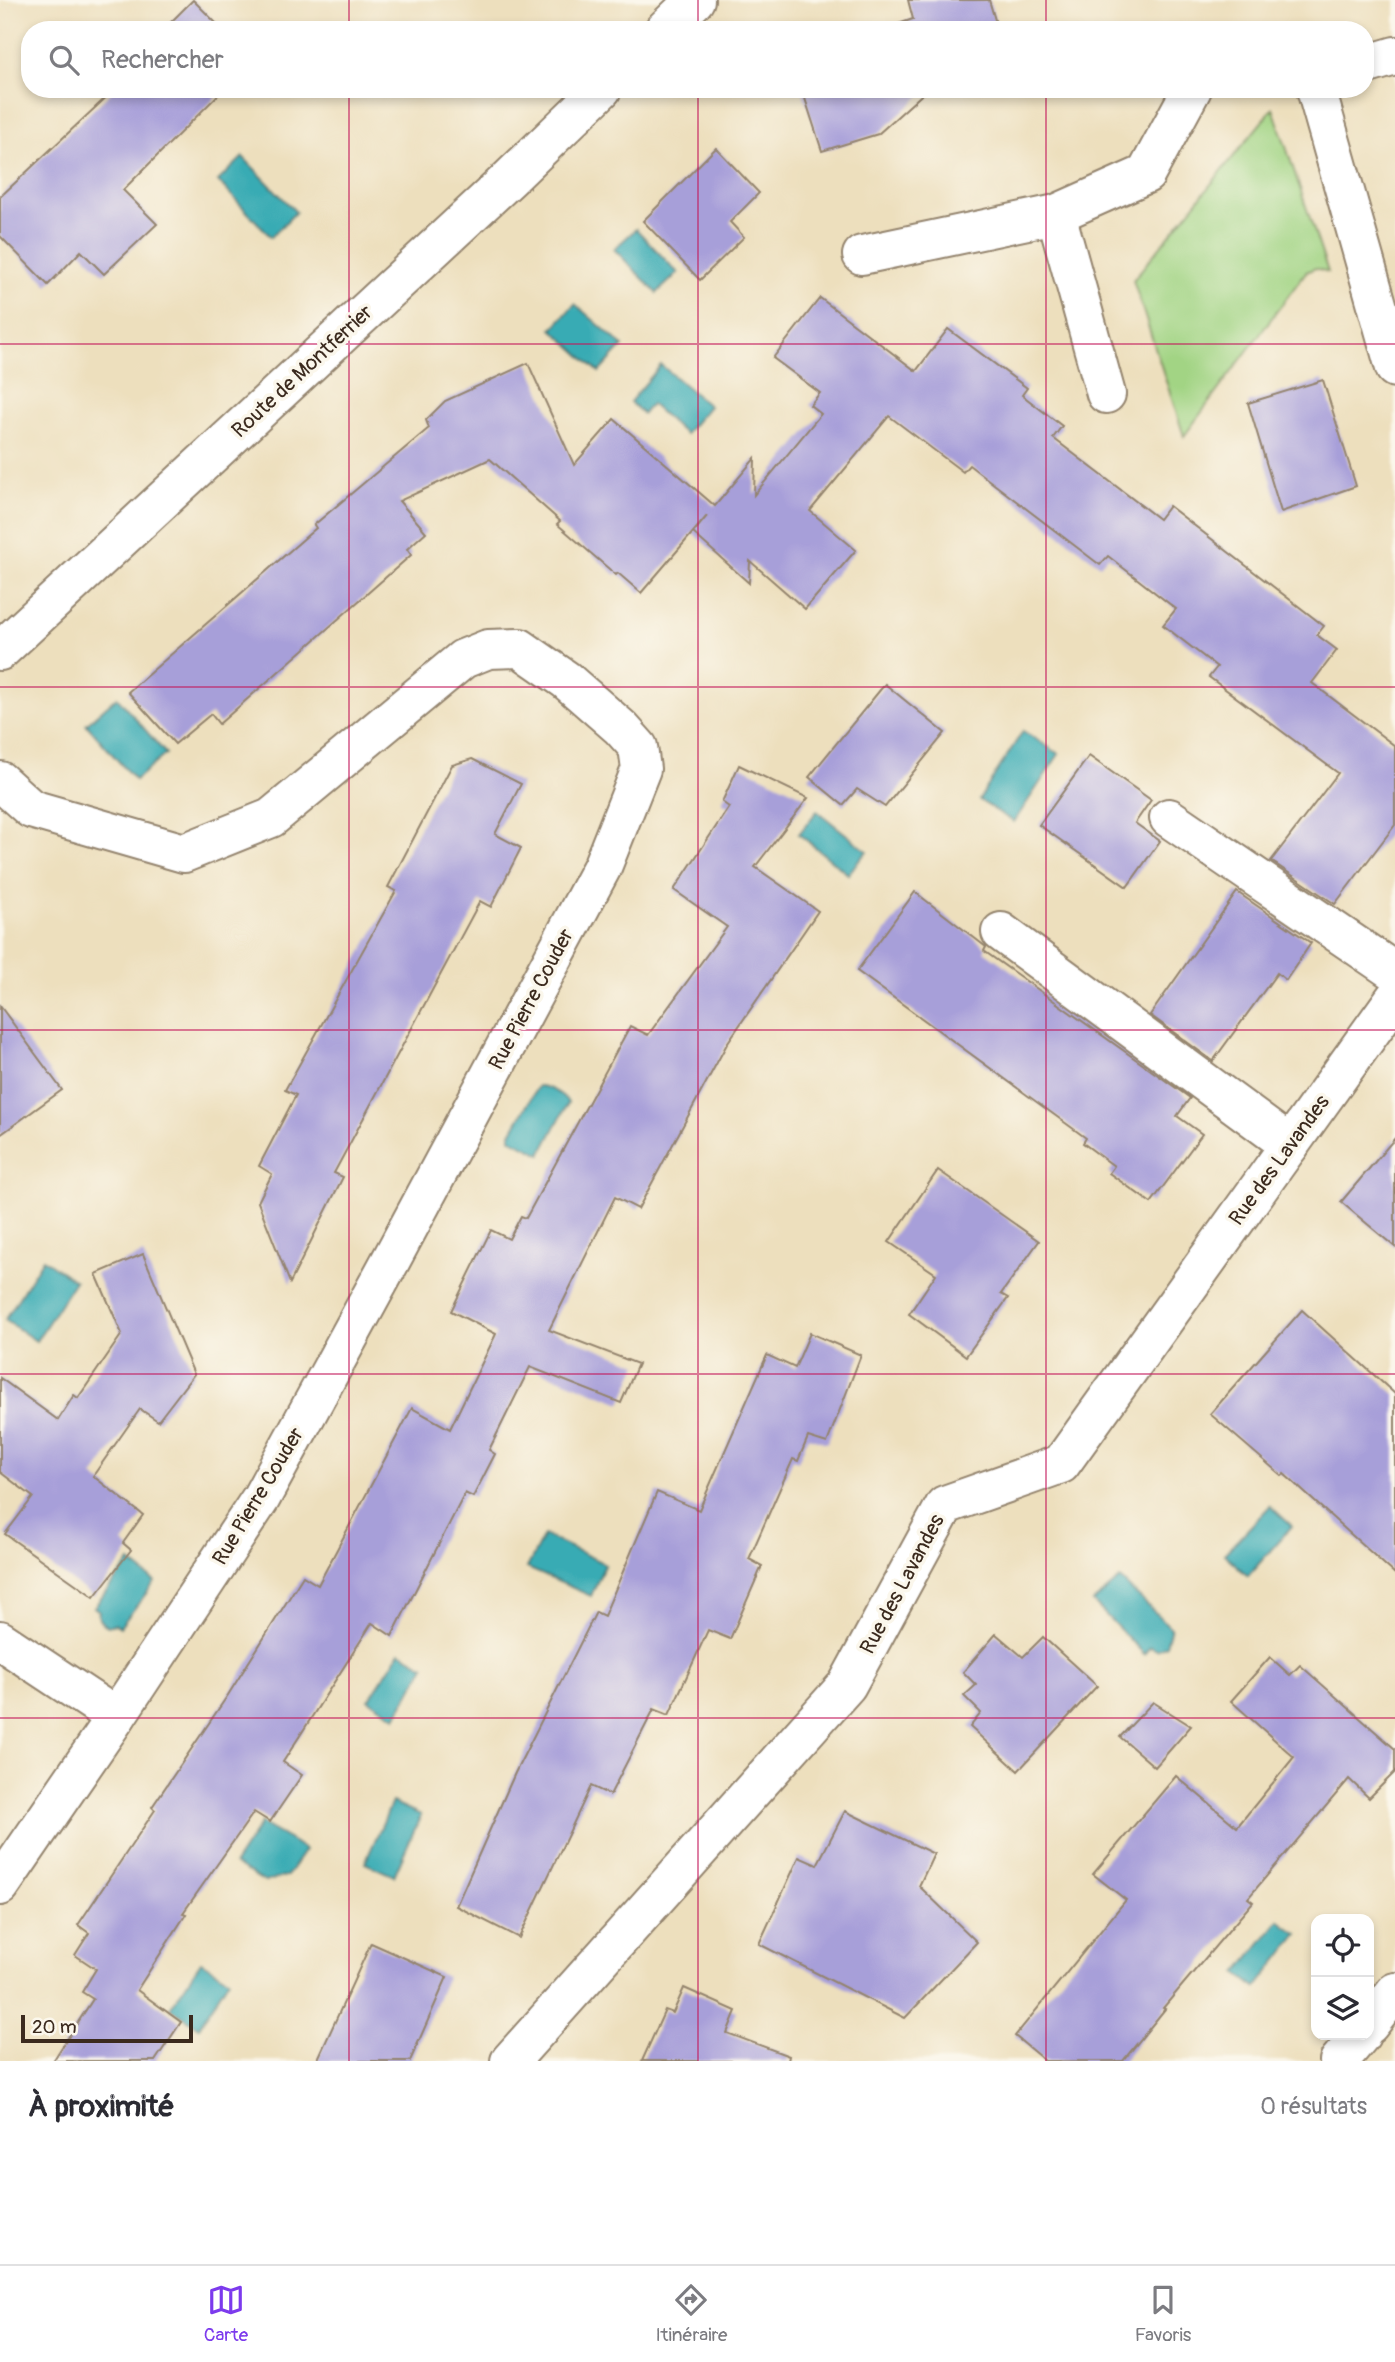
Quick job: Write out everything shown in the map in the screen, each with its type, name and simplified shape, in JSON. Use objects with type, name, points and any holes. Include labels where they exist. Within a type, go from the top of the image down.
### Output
[{"type":"street","points":[[673,21],[695,0]]},
{"type":"street","points":[[1374,62],[1395,56]]},
{"type":"street","name":"Route de Montferrier","points":[[0,652],[593,98]]},
{"type":"street","points":[[862,254],[1056,214],[1146,174],[1187,98]]},
{"type":"street","points":[[1319,98],[1395,368]]},
{"type":"street","points":[[1056,214],[1106,394]]},
{"type":"street","name":"Rue Pierre Couder","points":[[0,781],[31,809],[184,853],[271,818],[463,659],[488,649],[520,648],[566,680],[621,727],[638,747],[640,769],[602,867],[261,1498],[0,1886]]},
{"type":"street","points":[[1169,818],[1395,972]]},
{"type":"street","points":[[1000,932],[1290,1145]]},
{"type":"street","name":"Rue des Lavandes","points":[[510,2061],[847,1685],[945,1505],[1061,1464],[1395,998]]},
{"type":"street","points":[[0,1640],[116,1717]]},
{"type":"street","points":[[1374,2019],[1395,1992]]},
{"type":"street","points":[[1339,2061],[1357,2040]]},
{"type":"green space","points":[[1273,108],[1328,272],[1315,268],[1306,272],[1184,436],[1133,280]]},
{"type":"water","points":[[243,157],[296,212],[271,237],[218,181]]},
{"type":"water","points":[[636,229],[678,273],[657,293],[614,249]]},
{"type":"water","points":[[575,304],[623,346],[599,372],[552,329]]},
{"type":"water","points":[[661,365],[709,406],[685,434],[651,404],[643,414],[630,402]]},
{"type":"water","points":[[117,697],[166,754],[135,780],[86,724]]},
{"type":"water","points":[[1023,731],[1059,754],[1014,822],[979,800]]},
{"type":"water","points":[[817,811],[867,851],[848,874],[799,834]]},
{"type":"water","points":[[538,1086],[555,1091],[568,1103],[541,1154],[511,1139],[511,1133]]},
{"type":"water","points":[[43,1259],[75,1281],[36,1341],[5,1320]]},
{"type":"water","points":[[1270,1506],[1292,1526],[1248,1576],[1224,1554]]},
{"type":"water","points":[[544,1535],[605,1564],[591,1596],[527,1568]]},
{"type":"water","points":[[130,1562],[155,1582],[120,1627],[115,1624],[108,1626],[100,1620],[99,1611],[94,1607]]},
{"type":"water","points":[[1120,1579],[1171,1628],[1166,1645],[1157,1650],[1150,1647],[1144,1654],[1093,1602]]},
{"type":"water","points":[[400,1652],[425,1666],[396,1717],[369,1700]]},
{"type":"water","points":[[392,1802],[421,1815],[394,1876],[365,1863]]},
{"type":"water","points":[[261,1823],[305,1850],[287,1876],[265,1882],[234,1864]]},
{"type":"water","points":[[1279,1920],[1298,1934],[1256,1988],[1237,1973]]},
{"type":"water","points":[[201,1962],[229,1979],[199,2027],[170,2008]]},
{"type":"building","points":[[193,0],[214,21],[172,21]]},
{"type":"building","points":[[908,0],[989,0],[995,21],[907,21],[913,19]]},
{"type":"building","points":[[105,98],[215,98],[123,190],[157,224],[104,274],[81,251],[48,285],[0,236],[0,197]]},
{"type":"building","points":[[805,98],[918,98],[878,134],[822,151]]},
{"type":"building","points":[[716,148],[759,193],[730,222],[744,237],[700,280],[643,221]]},
{"type":"building","points":[[820,298],[916,371],[948,329],[1027,388],[1022,395],[1062,426],[1053,438],[1159,519],[1169,506],[1324,626],[1317,635],[1337,650],[1312,683],[1395,746],[1395,825],[1335,904],[1271,861],[1338,773],[1209,677],[1217,667],[1163,625],[1176,609],[1108,556],[1100,565],[969,465],[963,472],[889,416],[810,511],[856,550],[805,609],[750,561],[749,583],[693,533],[707,516],[641,593],[557,524],[560,521],[490,459],[399,501],[426,532],[407,549],[411,555],[219,724],[211,714],[175,744],[128,692],[316,528],[314,525],[429,428],[426,420],[445,401],[528,363],[574,465],[614,419],[715,506],[755,458],[754,495],[821,414],[810,405],[820,393],[773,358]]},
{"type":"building","points":[[1323,380],[1356,486],[1281,512],[1248,403]]},
{"type":"building","points":[[885,684],[945,733],[885,807],[857,789],[843,805],[809,777]]},
{"type":"building","points":[[1089,756],[1151,800],[1135,823],[1160,841],[1127,887],[1039,825]]},
{"type":"building","points":[[472,759],[521,784],[495,834],[521,848],[491,907],[480,901],[334,1173],[343,1177],[290,1283],[258,1202],[272,1174],[259,1166],[296,1095],[285,1090],[396,891],[388,887],[452,765]]},
{"type":"building","points":[[739,765],[808,798],[755,867],[818,911],[728,1042],[638,1209],[615,1197],[549,1330],[638,1364],[621,1403],[530,1367],[489,1450],[495,1454],[473,1497],[465,1493],[392,1636],[372,1623],[283,1762],[302,1775],[270,1822],[254,1812],[183,1913],[186,1914],[137,1990],[181,2022],[155,2061],[53,2061],[93,1999],[82,1992],[96,1969],[75,1955],[89,1933],[78,1925],[155,1810],[152,1807],[228,1695],[303,1576],[318,1585],[412,1408],[450,1429],[496,1334],[451,1311],[491,1230],[509,1239],[521,1216],[526,1218],[630,1026],[648,1035],[727,927],[674,890],[729,807],[722,802]]},
{"type":"building","points":[[915,892],[986,947],[984,951],[1190,1098],[1177,1116],[1202,1134],[1151,1203],[1109,1173],[1114,1166],[1083,1143],[1086,1138],[857,971]]},
{"type":"building","points":[[1237,892],[1311,943],[1286,980],[1277,973],[1213,1061],[1150,1015]]},
{"type":"building","points":[[0,1006],[62,1090],[0,1135]]},
{"type":"building","points":[[1395,1138],[1395,1247],[1341,1202]]},
{"type":"building","points":[[938,1170],[1039,1241],[1001,1294],[1008,1298],[966,1356],[909,1314],[936,1274],[889,1242]]},
{"type":"building","points":[[143,1254],[194,1374],[158,1421],[140,1409],[93,1476],[143,1515],[123,1543],[131,1550],[94,1597],[5,1534],[33,1497],[0,1472],[0,1378],[58,1420],[74,1395],[78,1398],[122,1334],[96,1274]]},
{"type":"building","points":[[1302,1310],[1395,1394],[1395,1574],[1284,1474],[1282,1476],[1210,1414]]},
{"type":"building","points":[[810,1333],[861,1355],[827,1443],[808,1437],[798,1461],[793,1459],[749,1559],[762,1566],[730,1639],[708,1630],[669,1715],[654,1709],[610,1795],[591,1786],[519,1938],[456,1906],[515,1773],[596,1612],[604,1616],[657,1492],[699,1510],[767,1355],[795,1368]]},
{"type":"building","points":[[996,1634],[1023,1657],[1043,1637],[1097,1686],[1018,1771],[970,1727],[981,1713],[964,1696],[976,1685],[963,1672]]},
{"type":"building","points":[[1270,1657],[1290,1675],[1300,1665],[1395,1749],[1395,1772],[1369,1798],[1349,1779],[1248,1898],[1253,1902],[1163,2008],[1165,2009],[1123,2061],[1045,2061],[1015,2036],[1126,1900],[1093,1874],[1176,1776],[1237,1827],[1294,1757],[1231,1701]]},
{"type":"building","points":[[1153,1702],[1191,1726],[1155,1767],[1120,1737]]},
{"type":"building","points":[[845,1811],[934,1854],[919,1886],[977,1942],[905,2018],[759,1944],[799,1857],[817,1865]]},
{"type":"building","points":[[371,1943],[447,1977],[410,2061],[317,2061]]},
{"type":"building","points":[[684,1988],[736,2011],[727,2033],[789,2056],[788,2061],[642,2061],[665,2010],[673,2013]]}]
